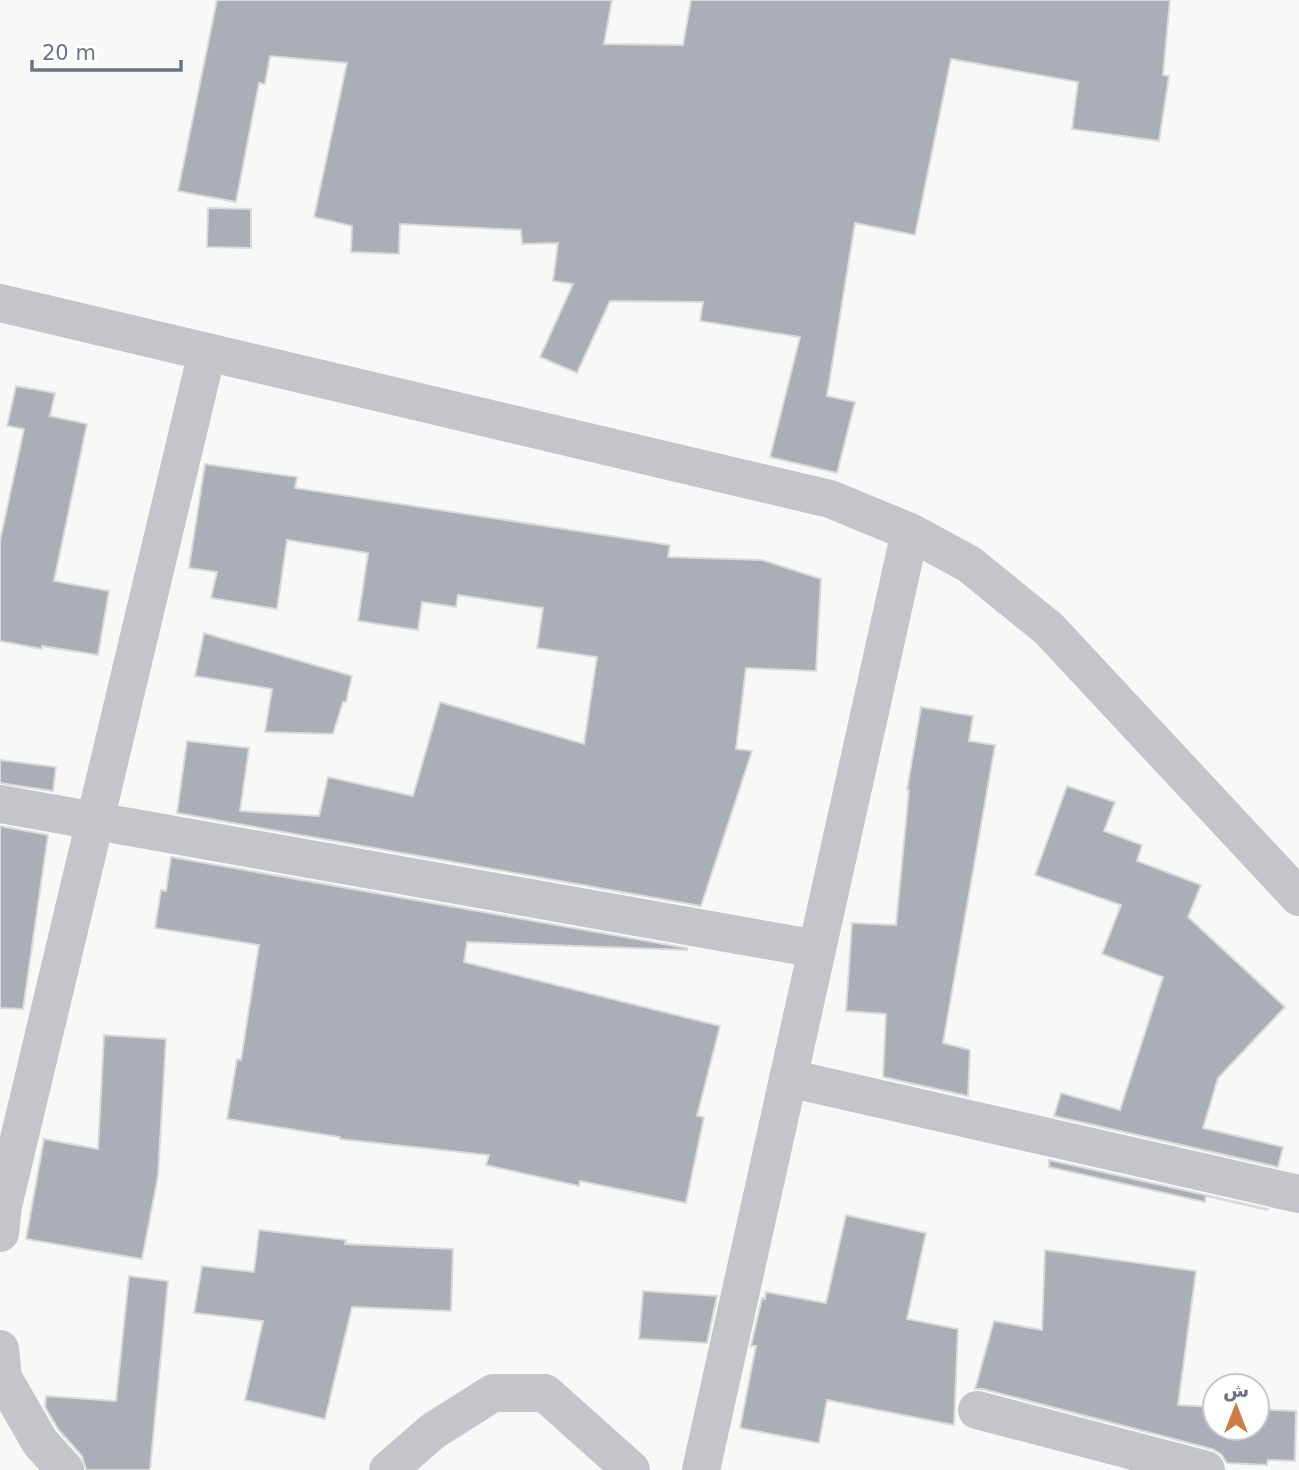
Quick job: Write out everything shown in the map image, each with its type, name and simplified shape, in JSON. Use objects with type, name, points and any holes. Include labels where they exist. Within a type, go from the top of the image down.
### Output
[{"type":"street","points":[[0,303],[830,499],[910,532],[969,564],[1049,629],[1299,897]]},
{"type":"street","points":[[0,1233],[4,1206],[206,352]]},
{"type":"street","points":[[701,1470],[910,532]]},
{"type":"street","points":[[0,804],[817,949]]},
{"type":"street","points":[[788,1078],[1299,1194]]},
{"type":"street","points":[[0,1349],[4,1378],[40,1442],[65,1470]]},
{"type":"street","points":[[388,1470],[433,1431],[493,1393],[545,1393],[631,1470]]},
{"type":"street","points":[[978,1410],[1206,1470]]},
{"type":"building","points":[[217,0],[612,0],[604,44],[683,45],[691,0],[1170,0],[1163,75],[1169,76],[1159,141],[1072,129],[1078,82],[951,59],[915,235],[855,223],[827,396],[855,402],[837,473],[770,457],[800,337],[700,321],[703,302],[610,301],[577,373],[540,357],[573,284],[553,281],[558,243],[522,244],[521,230],[400,224],[399,254],[351,252],[352,226],[314,217],[347,63],[270,56],[265,84],[259,83],[236,202],[178,191]]},
{"type":"building","points":[[208,208],[251,209],[251,248],[207,247]]},
{"type":"building","points":[[16,386],[55,393],[50,416],[87,424],[54,581],[109,591],[98,655],[0,641],[0,541],[24,429],[7,426]]},
{"type":"building","points":[[205,464],[297,477],[295,488],[670,545],[668,557],[762,560],[821,579],[816,671],[746,668],[736,749],[752,751],[701,906],[177,813],[187,741],[249,748],[240,811],[319,816],[328,777],[413,796],[440,702],[584,744],[597,657],[537,648],[543,608],[458,595],[456,607],[422,602],[418,630],[358,621],[368,553],[287,540],[277,609],[211,598],[217,572],[189,568]]},
{"type":"building","points":[[204,633],[352,676],[346,702],[343,702],[333,734],[265,732],[272,689],[195,676]]},
{"type":"building","points":[[921,707],[973,716],[969,741],[995,745],[943,1043],[970,1050],[968,1096],[883,1077],[886,1014],[846,1011],[852,923],[896,925],[907,790]]},
{"type":"building","points":[[0,760],[56,767],[53,791],[0,783]]},
{"type":"building","points":[[1067,786],[1115,802],[1104,831],[1142,845],[1137,861],[1201,885],[1188,917],[1285,1007],[1218,1078],[1203,1128],[1283,1147],[1278,1167],[1054,1116],[1061,1093],[1120,1110],[1163,977],[1102,954],[1121,905],[1035,875]]},
{"type":"building","points":[[0,826],[48,835],[23,1009],[0,1008]]},
{"type":"building","points":[[171,857],[687,948],[467,942],[464,962],[720,1026],[697,1116],[704,1117],[686,1203],[580,1181],[579,1186],[486,1165],[489,1155],[340,1139],[227,1119],[237,1059],[241,1060],[259,945],[155,928],[161,890],[166,891]]},
{"type":"building","points":[[104,1035],[166,1039],[158,1176],[142,1259],[26,1239],[44,1139],[98,1149]]},
{"type":"building","points":[[1049,1160],[1268,1209],[1206,1196],[1205,1202],[1049,1167]]},
{"type":"building","points":[[846,1215],[926,1233],[907,1319],[958,1329],[954,1425],[827,1400],[819,1443],[740,1428],[756,1346],[751,1346],[762,1298],[765,1299],[766,1292],[826,1303]]},
{"type":"building","points":[[259,1230],[346,1240],[345,1244],[453,1249],[451,1311],[352,1307],[325,1419],[245,1400],[263,1321],[194,1313],[202,1266],[254,1272]]},
{"type":"building","points":[[1045,1250],[1196,1271],[1178,1405],[1201,1406],[1201,1442],[1271,1442],[1271,1410],[1296,1411],[1295,1461],[1268,1460],[1267,1465],[1227,1463],[1221,1454],[1212,1449],[975,1389],[994,1321],[1042,1330]]},
{"type":"building","points":[[129,1276],[168,1281],[150,1470],[86,1470],[82,1456],[58,1429],[45,1407],[46,1396],[116,1401]]},
{"type":"building","points":[[643,1291],[717,1296],[707,1343],[639,1339]]}]
